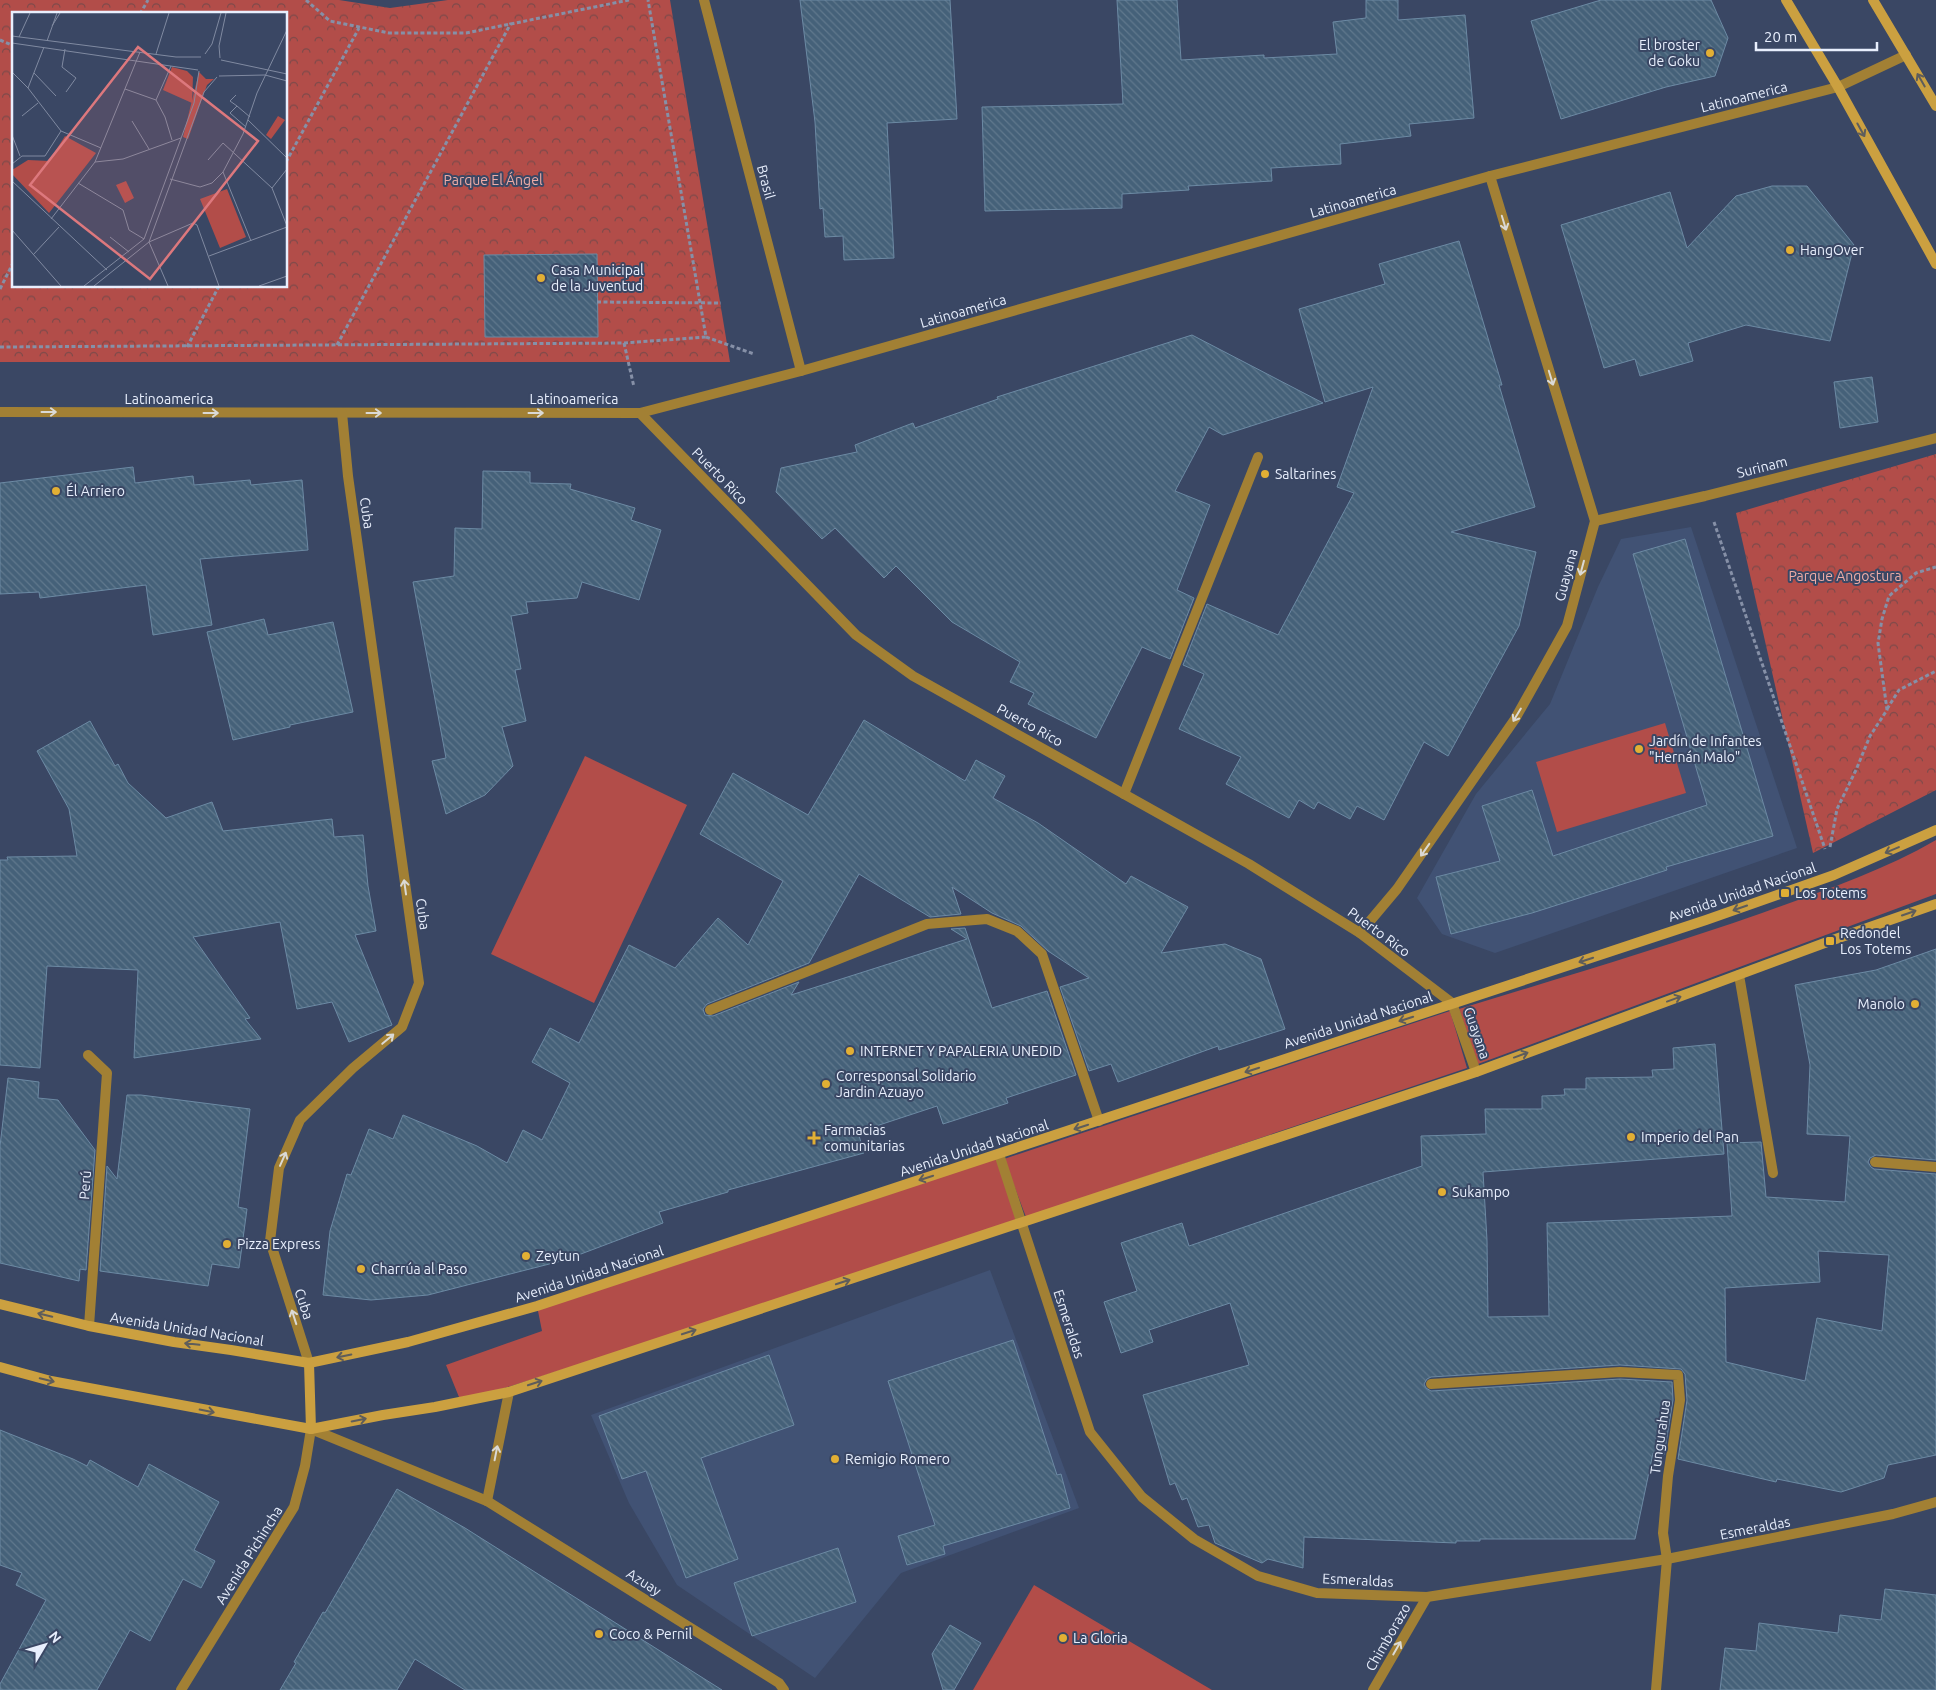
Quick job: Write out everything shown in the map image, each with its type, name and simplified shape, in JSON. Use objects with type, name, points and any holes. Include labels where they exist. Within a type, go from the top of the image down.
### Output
[{"type":"main road","points":[[1786,0],[1838,87],[1936,264]]},
{"type":"main road","points":[[1873,0],[1936,106]]},
{"type":"main road","name":"Avenida Unidad Nacional","points":[[0,1304],[89,1326],[174,1342],[309,1363],[408,1342],[513,1313],[1706,920],[1834,875],[1936,830]]},
{"type":"main road","points":[[0,1367],[51,1381],[311,1429],[509,1392],[1476,1072],[1739,974],[1936,904]]},
{"type":"main road","name":"Avenida Pichincha","points":[[309,1363],[311,1429]]},
{"type":"street","name":"Brasil","points":[[704,0],[801,371]]},
{"type":"street","name":"Latinoamerica","points":[[0,412],[640,413],[801,371],[1490,176],[1838,87],[1906,55]]},
{"type":"street","points":[[1490,176],[1595,521]]},
{"type":"street","name":"Cuba","points":[[309,1363],[270,1241],[279,1168],[300,1120],[353,1068],[402,1027],[419,982],[348,476],[342,413]]},
{"type":"street","name":"Puerto Rico","points":[[640,413],[856,635],[913,676],[1250,864],[1360,933],[1452,1004]]},
{"type":"street","name":"Surinam","points":[[1595,521],[1705,496],[1936,438]]},
{"type":"street","points":[[1124,794],[1258,457]]},
{"type":"street","name":"Guayana","points":[[1360,933],[1397,889],[1515,719],[1567,626],[1595,521]]},
{"type":"street","points":[[710,1010],[927,924],[987,919],[1016,930],[1042,954],[1098,1121]]},
{"type":"street","points":[[1739,974],[1773,1173]]},
{"type":"street","name":"Guayana","points":[[1452,1004],[1476,1072]]},
{"type":"street","name":"Perú","points":[[88,1055],[107,1073],[89,1326]]},
{"type":"street","name":"Esmeraldas","points":[[999,1154],[1090,1432],[1142,1497],[1194,1539],[1258,1576],[1317,1593],[1427,1597],[1667,1559],[1893,1514],[1936,1502]]},
{"type":"street","points":[[1875,1162],[1936,1168]]},
{"type":"street","name":"Tungurahua","points":[[1431,1384],[1620,1372],[1678,1375],[1680,1400],[1668,1476],[1664,1533],[1667,1559],[1656,1690]]},
{"type":"street","points":[[487,1501],[509,1392]]},
{"type":"street","name":"Azuay","points":[[311,1429],[487,1501],[779,1683],[784,1690]]},
{"type":"street","name":"Avenida Pichincha","points":[[182,1690],[294,1507],[305,1466],[311,1429]]},
{"type":"street","name":"Chimborazo","points":[[1373,1690],[1427,1597]]},
{"type":"path","points":[[141,12],[148,0]]},
{"type":"path","points":[[306,0],[330,21],[389,33],[466,33],[629,0]]},
{"type":"path","points":[[0,348],[624,343],[706,337],[648,0]]},
{"type":"path","points":[[337,345],[511,23]]},
{"type":"path","points":[[288,158],[359,28]]},
{"type":"path","points":[[0,40],[12,45]]},
{"type":"path","points":[[0,289],[12,264]]},
{"type":"path","points":[[186,347],[218,288]]},
{"type":"path","points":[[597,302],[721,302]]},
{"type":"path","points":[[624,343],[640,413]]},
{"type":"path","points":[[1705,496],[1823,848],[1834,875]]},
{"type":"path","points":[[1887,710],[1878,643],[1882,619],[1889,596],[1916,573],[1936,567]]},
{"type":"path","points":[[1834,875],[1829,848],[1836,809],[1856,770],[1870,736],[1899,690],[1936,671]]},
{"type":"shaded area","name":"Jardín de Infantes \"Hernán Malo\"","points":[[1691,527],[1797,848],[1495,953],[1442,934],[1417,898],[1476,794],[1550,704],[1598,587],[1621,539]]},
{"type":"shaded area","name":"Remigio Romero","points":[[990,1270],[1079,1508],[901,1573],[815,1678],[677,1585],[629,1503],[591,1415]]},
{"type":"green space","name":"Parque El Ángel","points":[[0,0],[339,0],[390,8],[448,0],[670,0],[730,362],[0,362]]},
{"type":"green space","name":"Parque Angostura","points":[[1936,454],[1936,790],[1813,853],[1736,513]]},
{"type":"green space","points":[[1665,723],[1686,793],[1557,832],[1536,762]]},
{"type":"green space","points":[[585,756],[687,805],[594,1003],[491,954]]},
{"type":"green space","points":[[1936,840],[1936,894],[1478,1064],[1459,1009],[1649,951],[1762,913],[1829,889],[1895,862]]},
{"type":"green space","points":[[1450,1011],[1467,1068],[1026,1217],[1004,1159]]},
{"type":"green space","points":[[999,1154],[1022,1223],[461,1402],[446,1365],[542,1331],[537,1306]]},
{"type":"green space","name":"La Gloria","points":[[1034,1585],[1212,1690],[973,1690]]},
{"type":"building","points":[[800,0],[950,0],[957,119],[887,123],[894,258],[844,260],[843,236],[825,237],[823,208],[820,209],[815,122]]},
{"type":"building","points":[[1117,0],[1177,0],[1181,60],[1264,55],[1264,58],[1337,54],[1333,22],[1366,18],[1366,0],[1398,0],[1398,20],[1465,15],[1474,118],[1409,124],[1411,136],[1340,144],[1341,164],[1271,168],[1272,181],[1188,186],[1189,190],[1122,194],[1122,208],[985,211],[982,107],[1123,104]]},
{"type":"building","points":[[1601,0],[1711,0],[1728,38],[1715,76],[1666,87],[1561,119],[1531,21]]},
{"type":"building","points":[[1772,186],[1807,186],[1854,245],[1830,341],[1746,325],[1688,343],[1693,361],[1640,376],[1635,359],[1604,368],[1561,225],[1670,192],[1687,248],[1736,196]]},
{"type":"building","points":[[1459,241],[1502,385],[1499,385],[1535,507],[1451,532],[1536,552],[1519,626],[1448,756],[1424,742],[1384,820],[1357,806],[1350,819],[1318,802],[1314,809],[1299,800],[1289,818],[1226,784],[1241,757],[1179,729],[1204,674],[1183,665],[1207,604],[1278,635],[1354,493],[1337,487],[1373,387],[1325,402],[1299,309],[1385,284],[1379,264]]},
{"type":"building","name":"Casa Municipal de la Juventud","points":[[597,254],[598,337],[485,337],[484,255]]},
{"type":"building","points":[[1192,335],[1323,403],[1223,435],[1209,427],[1175,491],[1210,505],[1177,590],[1194,598],[1170,659],[1142,647],[1096,738],[1028,704],[1034,693],[1010,682],[1020,662],[952,622],[896,566],[884,578],[835,528],[822,539],[776,492],[781,468],[857,452],[855,445],[913,423],[915,428],[998,399],[997,397]]},
{"type":"building","points":[[1872,377],[1878,422],[1840,428],[1834,382]]},
{"type":"building","points":[[133,467],[135,483],[193,476],[194,485],[250,480],[251,485],[302,480],[308,550],[200,559],[212,625],[153,635],[146,585],[40,598],[39,592],[0,594],[0,483]]},
{"type":"building","points":[[483,471],[530,472],[530,483],[571,484],[570,489],[635,508],[631,520],[661,530],[639,600],[582,582],[577,598],[526,602],[528,613],[511,616],[521,669],[515,670],[526,721],[502,727],[513,766],[485,795],[446,814],[432,761],[446,758],[413,582],[454,576],[455,528],[482,529]]},
{"type":"building","points":[[1685,539],[1773,836],[1666,867],[1667,870],[1532,913],[1451,934],[1436,877],[1500,861],[1482,806],[1532,790],[1553,856],[1707,805],[1633,554]]},
{"type":"building","points":[[264,619],[268,635],[333,622],[353,712],[290,725],[290,727],[233,740],[207,632]]},
{"type":"building","points":[[864,720],[965,781],[976,760],[1005,776],[993,798],[1038,823],[1126,884],[1131,876],[1188,907],[1161,953],[1225,944],[1261,959],[1285,1029],[1219,1050],[1218,1046],[1118,1082],[1111,1064],[1089,1071],[1060,987],[1089,978],[1048,951],[1021,926],[992,913],[952,887],[961,914],[930,917],[859,874],[809,963],[707,1004],[703,1009],[705,1015],[713,1016],[799,982],[791,995],[967,939],[951,929],[965,928],[992,1008],[1047,991],[1076,1075],[1006,1098],[1008,1103],[943,1124],[937,1106],[858,1132],[864,1153],[728,1190],[728,1192],[659,1212],[663,1223],[565,1260],[428,1295],[371,1300],[323,1295],[330,1231],[347,1174],[351,1175],[369,1129],[393,1139],[403,1115],[477,1146],[507,1163],[523,1130],[542,1140],[570,1083],[532,1062],[550,1028],[579,1043],[629,945],[675,968],[718,918],[748,945],[783,881],[700,834],[733,773],[808,815]]},
{"type":"building","points":[[90,721],[115,766],[118,764],[128,783],[166,818],[212,802],[223,831],[332,819],[334,837],[363,835],[368,886],[376,931],[355,935],[392,1025],[349,1042],[332,1002],[297,1009],[280,922],[193,937],[250,1018],[245,1019],[261,1039],[134,1058],[138,970],[47,966],[40,1068],[0,1065],[0,860],[8,860],[7,857],[77,856],[69,809],[37,751]]},
{"type":"building","points":[[1936,949],[1936,1160],[1876,1155],[1870,1158],[1868,1162],[1874,1169],[1936,1174],[1936,1455],[1888,1465],[1884,1478],[1841,1492],[1777,1479],[1776,1482],[1678,1459],[1687,1400],[1685,1374],[1681,1369],[1620,1365],[1431,1377],[1424,1384],[1431,1391],[1620,1379],[1672,1382],[1673,1400],[1664,1455],[1653,1453],[1635,1539],[1480,1539],[1480,1541],[1456,1541],[1456,1543],[1304,1537],[1303,1568],[1268,1559],[1262,1563],[1215,1543],[1209,1525],[1198,1527],[1187,1498],[1182,1500],[1175,1483],[1170,1485],[1143,1395],[1249,1365],[1230,1303],[1149,1330],[1153,1342],[1121,1353],[1104,1302],[1137,1291],[1121,1243],[1182,1223],[1189,1246],[1422,1166],[1421,1136],[1486,1134],[1485,1109],[1542,1109],[1542,1096],[1565,1095],[1564,1089],[1586,1089],[1586,1078],[1653,1077],[1652,1070],[1674,1069],[1673,1048],[1715,1044],[1724,1154],[1483,1172],[1487,1240],[1488,1317],[1549,1316],[1547,1223],[1732,1216],[1727,1143],[1761,1142],[1766,1197],[1845,1202],[1850,1136],[1807,1134],[1810,1065],[1795,985],[1876,970]],"holes":[[[1818,1251],[1889,1255],[1882,1331],[1817,1318],[1805,1381],[1726,1362],[1725,1288],[1820,1282]]]},
{"type":"building","points":[[8,1078],[39,1082],[38,1098],[58,1100],[95,1150],[86,1270],[80,1269],[79,1281],[0,1263],[0,1146]]},
{"type":"building","points":[[127,1095],[141,1095],[250,1109],[238,1207],[247,1209],[239,1268],[212,1264],[208,1286],[100,1271],[107,1166],[117,1179]]},
{"type":"building","points":[[1013,1340],[1057,1475],[1061,1474],[1070,1508],[943,1546],[945,1554],[907,1565],[898,1536],[935,1525],[888,1381]]},
{"type":"building","points":[[769,1355],[794,1425],[701,1458],[738,1559],[686,1578],[646,1471],[622,1479],[599,1416]]},
{"type":"building","points":[[0,1430],[87,1466],[90,1460],[138,1487],[149,1464],[219,1502],[194,1550],[215,1561],[201,1588],[183,1579],[150,1641],[130,1630],[97,1690],[0,1690],[0,1684],[46,1600],[16,1585],[22,1573],[0,1565]]},
{"type":"building","points":[[397,1489],[465,1528],[722,1690],[465,1690],[415,1659],[397,1690],[280,1690],[323,1612],[325,1613]]},
{"type":"building","points":[[838,1548],[856,1602],[752,1636],[734,1583]]},
{"type":"building","points":[[1885,1589],[1936,1595],[1936,1690],[1720,1690],[1725,1648],[1756,1651],[1759,1623],[1838,1633],[1840,1615],[1881,1620]]},
{"type":"building","points":[[950,1625],[981,1643],[954,1690],[943,1690],[932,1654]]},
{"type":"place","name":"El broster de Goku","points":[[1710,53]]},
{"type":"place","name":"HangOver","points":[[1790,250]]},
{"type":"place","name":"Casa Municipal de la Juventud","points":[[541,278]]},
{"type":"place","name":"Saltarines","points":[[1265,474]]},
{"type":"place","name":"Él Arriero","points":[[56,491]]},
{"type":"place","name":"Jardín de Infantes \"Hernán Malo\"","points":[[1639,749]]},
{"type":"place","name":"Los Totems","points":[[1785,893]]},
{"type":"place","name":"Redondel Los Totems","points":[[1830,941]]},
{"type":"place","name":"Manolo","points":[[1915,1004]]},
{"type":"place","name":"INTERNET Y PAPALERIA UNEDID","points":[[850,1051]]},
{"type":"place","name":"Corresponsal Solidario Jardin Azuayo","points":[[826,1084]]},
{"type":"place","name":"Imperio del Pan","points":[[1631,1137]]},
{"type":"place","name":"Farmacias comunitarias","points":[[814,1138]]},
{"type":"place","name":"Sukampo","points":[[1442,1192]]},
{"type":"place","name":"Pizza Express","points":[[227,1244]]},
{"type":"place","name":"Zeytun","points":[[526,1256]]},
{"type":"place","name":"Charrúa al Paso","points":[[361,1269]]},
{"type":"place","name":"Remigio Romero","points":[[835,1459]]},
{"type":"place","name":"Coco & Pernil","points":[[599,1634]]},
{"type":"place","name":"La Gloria","points":[[1063,1638]]}]
